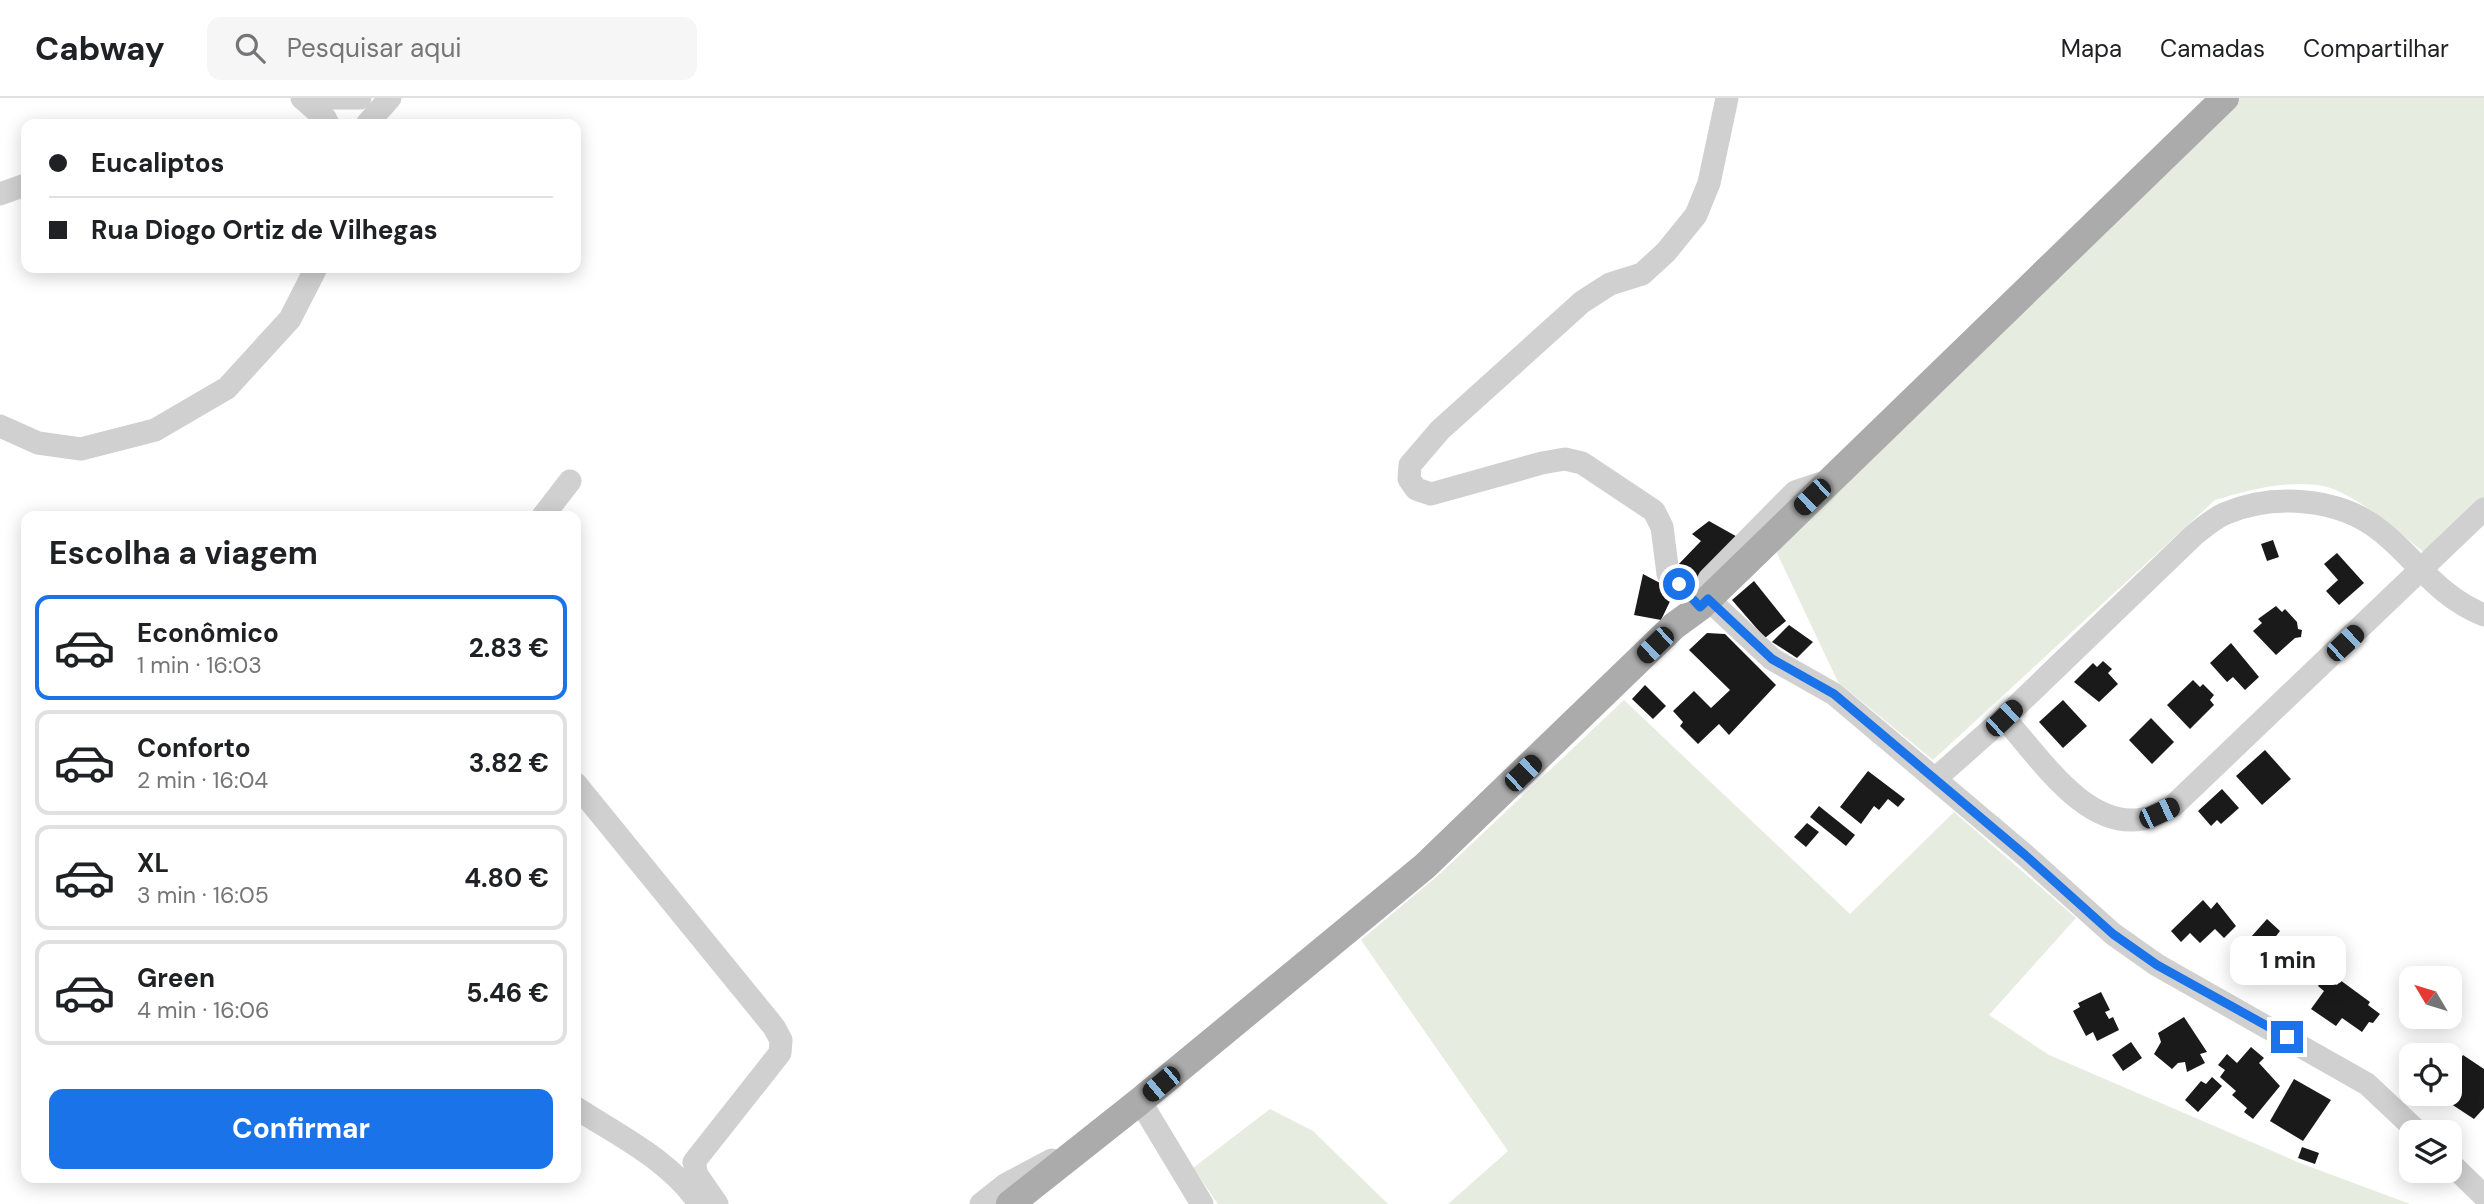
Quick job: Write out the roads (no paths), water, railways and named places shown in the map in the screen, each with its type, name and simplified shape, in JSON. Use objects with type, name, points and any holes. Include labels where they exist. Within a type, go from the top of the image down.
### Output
[{"type":"main road","points":[[1010,1204],[1095,1138],[1425,866],[1674,626],[1704,603],[2225,98]]},
{"type":"street","points":[[302,98],[326,119]]},
{"type":"street","points":[[317,98],[360,98]]},
{"type":"street","points":[[371,119],[390,98]]},
{"type":"street","points":[[1727,98],[1709,183],[1696,215],[1666,252],[1642,274],[1610,284],[1582,302],[1440,430],[1410,465],[1409,479],[1416,489],[1431,494],[1542,463],[1565,459],[1581,463],[1654,511],[1662,527],[1668,574],[1772,659],[1834,694],[2113,934],[2157,965],[2367,1084],[2405,1120]]},
{"type":"street","points":[[0,194],[21,186]]},
{"type":"street","points":[[0,426],[38,443],[81,449],[155,430],[227,388],[290,319],[313,273]]},
{"type":"street","points":[[546,511],[569,481]]},
{"type":"street","points":[[1935,779],[2004,718],[2193,535],[2222,515],[2255,504],[2318,503],[2352,514],[2380,530],[2422,570],[2437,589],[2484,615]]},
{"type":"street","points":[[2004,718],[2080,802],[2109,819],[2144,820],[2173,806],[2484,509]]},
{"type":"street","points":[[581,790],[766,1016],[781,1040],[780,1053],[694,1162],[697,1175],[717,1204]]},
{"type":"street","points":[[1140,1101],[1202,1204]]},
{"type":"street","points":[[581,1111],[658,1159],[676,1174],[700,1204]]},
{"type":"street","points":[[981,1204],[1005,1185],[1095,1138]]},
{"type":"street","points":[[2462,1175],[2484,1196]]}]
